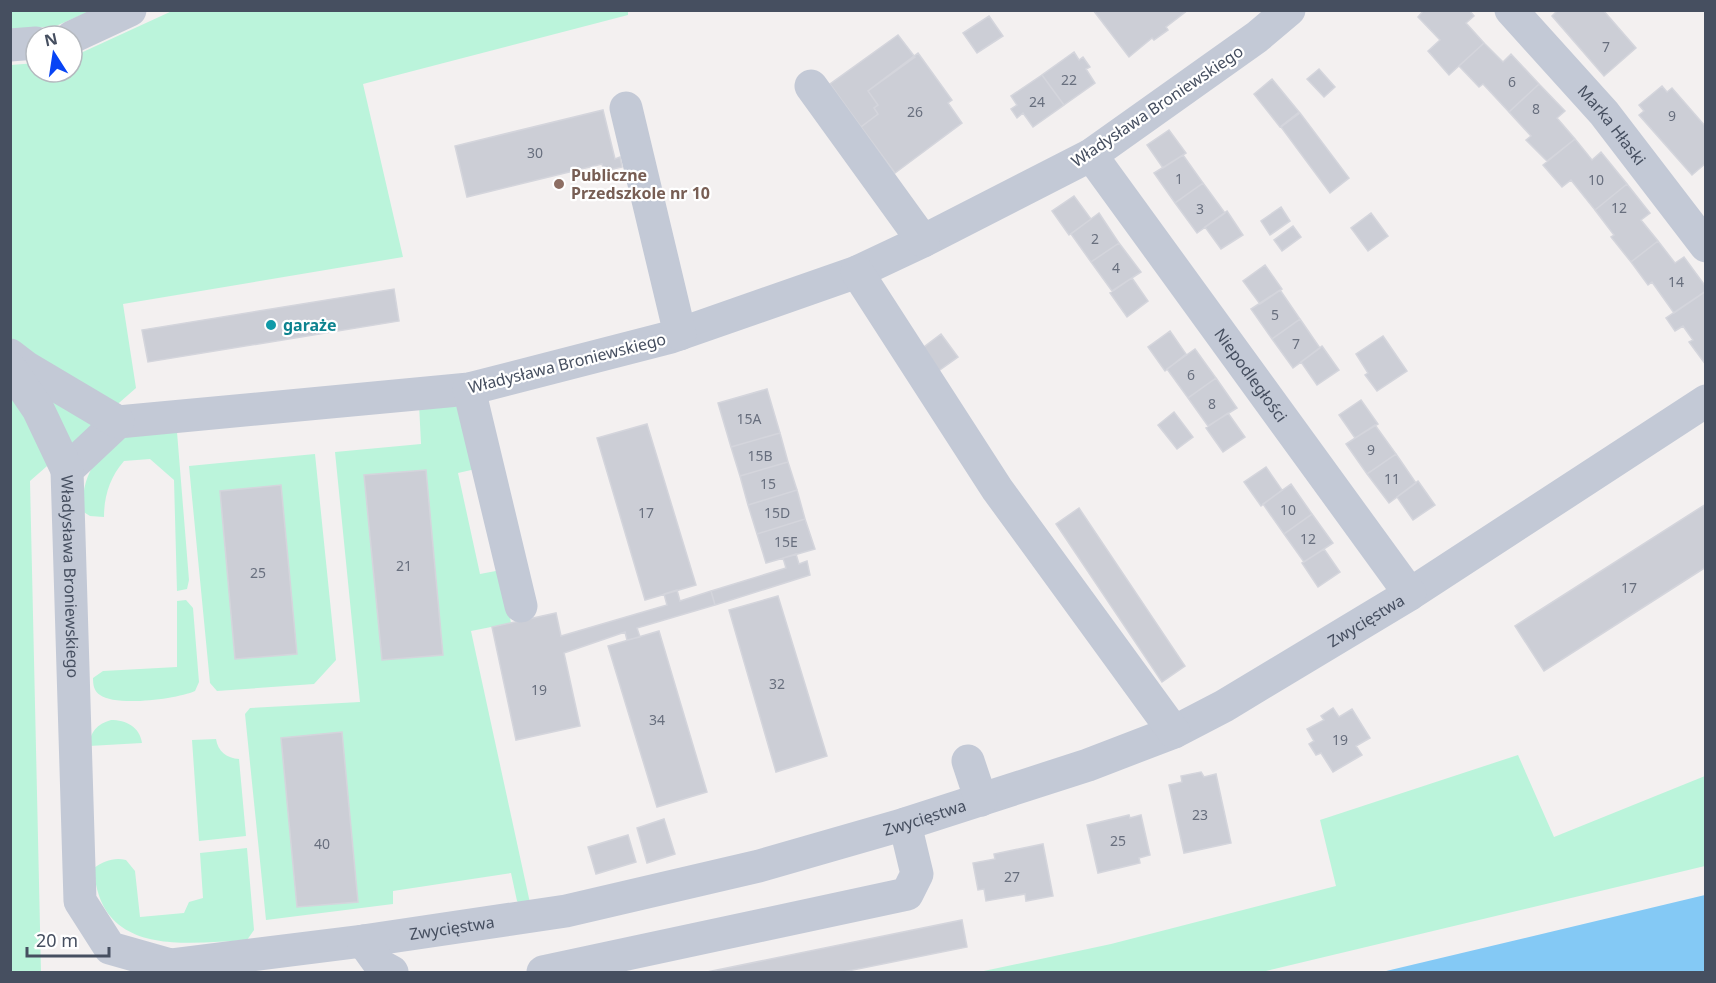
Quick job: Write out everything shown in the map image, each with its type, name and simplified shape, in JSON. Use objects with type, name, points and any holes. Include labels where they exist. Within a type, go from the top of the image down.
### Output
[{"type":"street","points":[[84,31],[130,10]]},
{"type":"street","name":"Władysława Broniewskiego","points":[[80,901],[67,470],[118,422],[470,389],[680,334],[857,272],[1091,155],[1257,37],[1289,10]]},
{"type":"street","name":"Marka Hłaski","points":[[1511,10],[1604,113],[1706,246]]},
{"type":"street","points":[[811,86],[923,241]]},
{"type":"street","points":[[627,108],[680,334]]},
{"type":"street","name":"Niepodległości","points":[[1091,155],[1410,594]]},
{"type":"street","points":[[857,272],[997,489],[1174,732]]},
{"type":"street","points":[[10,355],[27,368],[118,422]]},
{"type":"street","points":[[10,368],[38,409],[67,470]]},
{"type":"street","points":[[470,389],[520,606]]},
{"type":"street","name":"Zwycięstwa","points":[[80,901],[110,948],[170,965],[363,941],[567,910],[759,866],[905,824],[1088,765],[1174,732],[1224,706],[1410,594],[1706,401]]},
{"type":"street","points":[[968,761],[981,800]]},
{"type":"street","points":[[543,972],[907,894],[917,874],[905,824]]},
{"type":"street","points":[[363,941],[381,966],[392,972]]},
{"type":"green space","points":[[11,11],[90,11],[61,24],[24,24],[24,29],[11,30]]},
{"type":"green space","points":[[172,11],[628,11],[628,15],[363,84],[403,257],[123,304],[136,388],[30,481],[41,972],[11,972],[11,65],[24,64],[24,84],[84,84],[84,51]]},
{"type":"green space","points":[[429,401],[461,408],[480,468],[458,473],[480,574],[501,570],[511,623],[471,631],[530,903],[520,904],[517,901],[511,873],[393,891],[393,904],[266,920],[245,714],[250,708],[360,702],[335,452],[421,444],[419,404]]},
{"type":"green space","points":[[177,432],[189,580],[187,589],[177,591],[174,480],[150,459],[124,461],[119,467],[109,487],[104,517],[90,516],[82,511],[84,488],[93,466],[125,437]]},
{"type":"green space","points":[[315,454],[336,660],[314,684],[217,691],[210,683],[189,466]]},
{"type":"green space","points":[[186,600],[193,608],[199,682],[195,691],[147,701],[119,701],[100,695],[94,688],[93,678],[103,671],[177,667],[177,601]]},
{"type":"green space","points":[[111,720],[122,721],[131,726],[141,737],[142,743],[89,746],[95,729]]},
{"type":"green space","points":[[216,739],[224,754],[239,759],[246,836],[199,841],[192,740]]},
{"type":"green space","points":[[1518,755],[1554,837],[1705,776],[1705,866],[1262,972],[979,972],[1111,944],[1336,886],[1320,820]]},
{"type":"green space","points":[[247,848],[254,930],[247,940],[196,943],[148,938],[127,931],[111,917],[99,897],[94,868],[109,860],[126,860],[135,871],[140,917],[184,913],[189,902],[203,898],[200,853]]},
{"type":"water","points":[[1705,895],[1705,972],[1382,972]]},
{"type":"building","points":[[1093,10],[1188,10],[1166,27],[1168,30],[1154,40],[1152,38],[1129,57]]},
{"type":"building","points":[[1424,10],[1469,10],[1474,16],[1466,23],[1484,43],[1449,75],[1428,51],[1440,40],[1418,17]]},
{"type":"building","points":[[1558,10],[1603,10],[1636,48],[1604,76],[1552,16]]},
{"type":"building","points":[[989,16],[1003,36],[977,53],[963,33]]},
{"type":"building","points":[[898,35],[915,57],[868,91],[878,105],[874,108],[878,114],[861,127],[830,84]]},
{"type":"building","points":[[1484,43],[1503,62],[1511,54],[1539,84],[1509,112],[1483,84],[1479,87],[1459,66]]},
{"type":"building","points":[[1074,52],[1079,60],[1083,57],[1090,67],[1086,69],[1095,83],[1064,105],[1042,75]]},
{"type":"building","points":[[918,53],[952,100],[948,103],[962,123],[895,173],[861,127],[878,114],[874,108],[878,105],[868,91]]},
{"type":"building","points":[[1319,69],[1335,87],[1324,97],[1307,79]]},
{"type":"building","points":[[1042,75],[1064,105],[1033,127],[1023,113],[1017,118],[1011,109],[1017,105],[1011,96]]},
{"type":"building","points":[[1272,79],[1299,112],[1280,127],[1254,94]]},
{"type":"building","points":[[1539,84],[1565,111],[1557,118],[1575,139],[1547,161],[1526,140],[1531,136],[1509,112]]},
{"type":"building","points":[[1662,86],[1667,92],[1672,88],[1706,127],[1706,163],[1692,175],[1639,115],[1644,111],[1639,105]]},
{"type":"building","points":[[603,110],[615,159],[620,157],[622,167],[604,171],[602,164],[467,197],[455,146]]},
{"type":"building","points":[[1300,113],[1349,178],[1330,193],[1281,127]]},
{"type":"building","points":[[1169,130],[1186,153],[1163,168],[1147,145]]},
{"type":"building","points":[[1575,139],[1592,160],[1601,152],[1627,184],[1595,210],[1571,180],[1562,187],[1543,165]]},
{"type":"building","points":[[1183,155],[1203,183],[1175,203],[1154,173]]},
{"type":"building","points":[[1203,183],[1225,213],[1197,233],[1175,203]]},
{"type":"building","points":[[1627,184],[1650,213],[1641,220],[1658,241],[1631,262],[1611,237],[1614,235],[1595,210]]},
{"type":"building","points":[[1074,196],[1091,219],[1069,235],[1052,211]]},
{"type":"building","points":[[1281,207],[1290,221],[1270,235],[1261,221]]},
{"type":"building","points":[[1227,211],[1243,235],[1221,249],[1205,227]]},
{"type":"building","points":[[1099,213],[1119,243],[1091,262],[1071,234]]},
{"type":"building","points":[[1371,213],[1388,236],[1368,251],[1351,228]]},
{"type":"building","points":[[1293,226],[1301,237],[1282,251],[1274,240]]},
{"type":"building","points":[[1658,241],[1675,263],[1684,257],[1706,287],[1706,291],[1674,313],[1652,282],[1648,285],[1631,262]]},
{"type":"building","points":[[1119,243],[1141,272],[1112,291],[1091,262]]},
{"type":"building","points":[[1265,265],[1282,289],[1260,304],[1243,281]]},
{"type":"building","points":[[1132,278],[1148,301],[1127,317],[1110,293]]},
{"type":"building","name":"garaże","points":[[394,289],[399,321],[148,362],[142,330]]},
{"type":"building","points":[[1280,290],[1300,319],[1272,339],[1251,309]]},
{"type":"building","points":[[1706,291],[1706,365],[1689,342],[1693,340],[1683,326],[1675,331],[1666,318]]},
{"type":"building","points":[[1300,319],[1320,348],[1293,368],[1272,339]]},
{"type":"building","points":[[1170,331],[1186,354],[1165,371],[1148,347]]},
{"type":"building","points":[[941,334],[958,357],[937,372],[920,350]]},
{"type":"building","points":[[1383,336],[1407,371],[1377,391],[1365,375],[1368,373],[1356,354]]},
{"type":"building","points":[[1322,346],[1339,370],[1317,385],[1301,362]]},
{"type":"building","points":[[1195,349],[1216,378],[1188,398],[1167,369]]},
{"type":"building","points":[[1216,378],[1237,408],[1208,426],[1188,398]]},
{"type":"building","points":[[767,389],[780,433],[731,447],[718,403]]},
{"type":"building","points":[[1361,400],[1378,424],[1355,438],[1339,415]]},
{"type":"building","points":[[1174,412],[1193,437],[1177,449],[1158,425]]},
{"type":"building","points":[[1228,413],[1245,437],[1223,452],[1206,428]]},
{"type":"building","points":[[647,424],[696,585],[645,600],[597,438]]},
{"type":"building","points":[[1375,425],[1396,454],[1367,474],[1346,444]]},
{"type":"building","points":[[780,433],[788,462],[740,476],[731,447]]},
{"type":"building","points":[[1396,454],[1416,483],[1389,503],[1367,474]]},
{"type":"building","points":[[788,462],[797,490],[748,505],[740,476]]},
{"type":"building","points":[[1266,467],[1282,490],[1261,506],[1244,482]]},
{"type":"building","points":[[426,470],[443,655],[382,660],[364,475]]},
{"type":"building","points":[[1418,481],[1435,505],[1413,520],[1397,497]]},
{"type":"building","points":[[1291,484],[1312,514],[1284,534],[1263,504]]},
{"type":"building","points":[[281,485],[297,654],[235,659],[220,491]]},
{"type":"building","points":[[797,490],[805,519],[757,534],[748,505]]},
{"type":"building","points":[[1706,504],[1706,567],[1544,671],[1515,626]]},
{"type":"building","points":[[1079,508],[1185,666],[1162,682],[1056,524]]},
{"type":"building","points":[[1312,514],[1333,543],[1304,562],[1284,534]]},
{"type":"building","points":[[805,519],[815,549],[766,563],[757,534]]},
{"type":"building","points":[[1324,549],[1340,572],[1318,587],[1302,563]]},
{"type":"building","points":[[796,554],[799,564],[807,561],[810,575],[715,605],[711,591],[786,568],[783,558]]},
{"type":"building","points":[[677,590],[680,601],[711,591],[715,605],[637,628],[640,637],[627,640],[625,632],[564,653],[580,726],[516,740],[492,627],[556,613],[561,636],[667,605],[664,594]]},
{"type":"building","points":[[778,596],[827,756],[776,772],[729,610]]},
{"type":"building","points":[[659,631],[707,792],[657,807],[608,646]]},
{"type":"building","points":[[1333,708],[1339,717],[1352,709],[1370,738],[1356,746],[1362,755],[1333,772],[1321,753],[1316,755],[1309,744],[1314,741],[1307,729],[1324,720],[1321,716]]},
{"type":"building","points":[[342,732],[358,902],[297,907],[281,738]]},
{"type":"building","points":[[1201,772],[1204,777],[1216,774],[1231,843],[1184,853],[1169,785],[1182,782],[1181,776]]},
{"type":"building","points":[[1129,815],[1130,818],[1141,815],[1150,855],[1139,858],[1140,863],[1098,873],[1087,825]]},
{"type":"building","points":[[664,819],[675,854],[647,863],[637,828]]},
{"type":"building","points":[[628,835],[636,862],[596,874],[588,847]]},
{"type":"building","points":[[1043,844],[1053,896],[1026,901],[1025,894],[986,901],[984,889],[978,890],[973,863],[995,859],[994,854]]},
{"type":"building","points":[[962,920],[967,947],[843,972],[707,972]]},
{"type":"place","name":"Publiczne Przedszkole nr 10","points":[[559,184]]},
{"type":"place","name":"garaże","points":[[271,325]]}]
